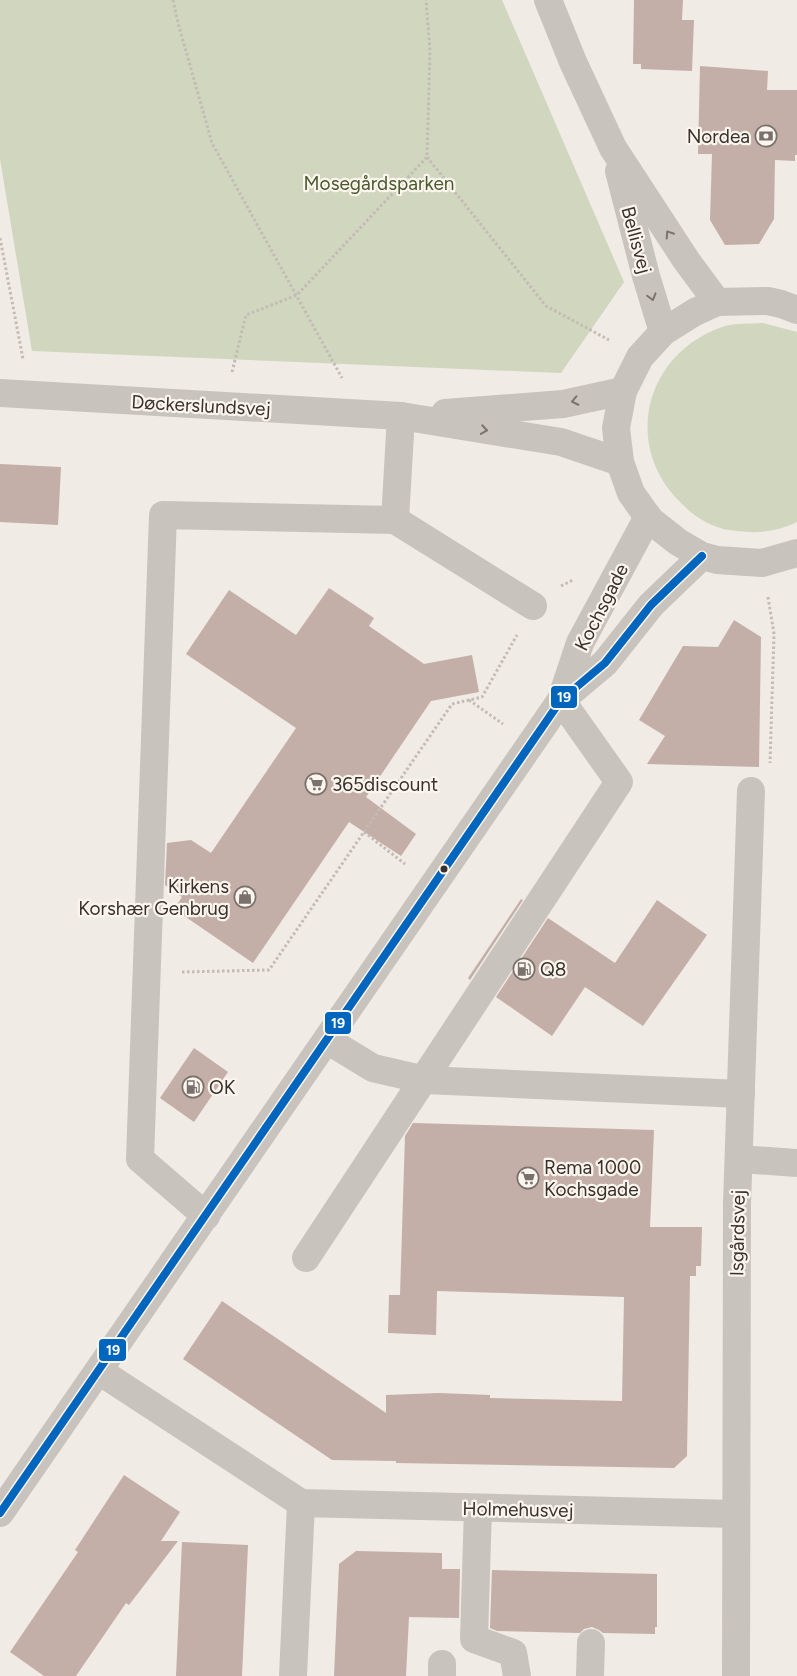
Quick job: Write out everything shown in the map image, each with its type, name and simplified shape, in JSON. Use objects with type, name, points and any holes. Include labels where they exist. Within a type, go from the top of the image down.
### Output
[{"type":"street","name":"Bellisvej","points":[[548,0],[573,62],[613,148],[686,260],[717,302]]},
{"type":"street","name":"Bellisvej","points":[[613,148],[646,276],[663,332]]},
{"type":"street","points":[[792,299],[717,302],[695,312],[663,332],[640,357],[623,391],[616,428],[620,462],[631,493],[648,517],[678,542],[702,556],[716,560],[762,563],[797,554]]},
{"type":"street","name":"Døckerslundsvej","points":[[402,416],[563,404],[623,391]]},
{"type":"street","name":"Døckerslundsvej","points":[[0,393],[402,416],[562,442],[620,462]]},
{"type":"street","points":[[395,520],[402,416]]},
{"type":"street","points":[[206,1216],[140,1160],[163,515],[395,520],[533,606]]},
{"type":"street","name":"Kochsgade","points":[[562,700],[580,643],[648,517]]},
{"type":"street","name":"Kochsgade","points":[[0,1513],[562,700],[605,663],[651,605],[702,556]]},
{"type":"street","points":[[306,1258],[425,1080],[619,782],[562,700]]},
{"type":"street","name":"Isgårdsvej","points":[[736,1676],[737,1214],[750,791]]},
{"type":"street","points":[[327,1040],[374,1068],[425,1080],[741,1094]]},
{"type":"street","points":[[739,1158],[797,1163]]},
{"type":"street","points":[[99,1371],[301,1503],[293,1676]]},
{"type":"street","name":"Holmehusvej","points":[[301,1503],[736,1514]]},
{"type":"street","points":[[478,1508],[474,1639],[513,1653],[517,1676]]},
{"type":"street","points":[[590,1676],[591,1643]]},
{"type":"path","points":[[173,0],[212,144],[361,414]]},
{"type":"path","points":[[426,0],[430,51],[427,158],[546,306],[640,357]]},
{"type":"path","points":[[224,406],[246,315],[296,295],[427,158]]},
{"type":"path","points":[[0,238],[30,394]]},
{"type":"path","points":[[146,973],[269,970],[452,704],[482,696],[533,606]]},
{"type":"path","points":[[750,791],[770,770],[774,634]]},
{"type":"path","points":[[364,832],[434,885]]},
{"type":"green space","name":"Mosegårdsparken","points":[[0,0],[502,0],[624,282],[561,373],[32,351],[0,159]]},
{"type":"green space","points":[[763,323],[797,332],[797,522],[776,530],[746,532],[714,526],[688,510],[679,501],[661,478],[651,452],[648,426],[651,401],[661,377],[677,356],[698,338],[725,326]]},
{"type":"building","points":[[634,0],[683,0],[682,20],[694,20],[692,71],[641,69],[641,64],[633,64]]},
{"type":"building","points":[[700,66],[768,71],[767,90],[797,90],[797,155],[795,155],[795,161],[775,160],[774,219],[759,244],[725,245],[710,220],[712,154],[698,154]]},
{"type":"building","points":[[0,464],[61,467],[58,525],[0,522]]},
{"type":"building","name":"365discount","points":[[329,588],[374,618],[369,626],[424,664],[472,655],[479,692],[431,701],[366,797],[416,834],[401,856],[349,822],[253,963],[174,909],[182,897],[165,885],[167,843],[191,840],[211,853],[296,728],[186,654],[229,590],[296,635]]},
{"type":"building","points":[[734,620],[761,637],[759,767],[647,764],[665,736],[639,720],[683,646],[718,647]]},
{"type":"building","points":[[521,899],[523,900],[470,980],[468,978]]},
{"type":"building","points":[[657,900],[707,935],[643,1026],[585,987],[552,1036],[496,997],[548,918],[615,963]]},
{"type":"building","points":[[194,1048],[228,1072],[194,1122],[160,1098]]},
{"type":"building","points":[[413,1123],[654,1130],[650,1227],[702,1227],[701,1266],[696,1266],[696,1276],[690,1276],[687,1456],[674,1468],[396,1463],[396,1461],[332,1460],[183,1359],[222,1301],[386,1413],[386,1395],[439,1393],[490,1395],[490,1398],[622,1401],[624,1297],[437,1291],[436,1335],[388,1333],[389,1295],[400,1295],[405,1136]]},
{"type":"building","points":[[124,1475],[180,1512],[161,1541],[178,1541],[129,1605],[126,1603],[76,1676],[44,1676],[10,1652],[78,1552],[75,1550]]},
{"type":"building","points":[[182,1542],[248,1545],[242,1676],[176,1676]]},
{"type":"building","points":[[356,1551],[442,1553],[442,1569],[460,1569],[459,1618],[409,1617],[406,1676],[334,1676],[339,1564]]},
{"type":"building","points":[[492,1570],[657,1574],[657,1627],[655,1627],[655,1634],[603,1633],[592,1627],[584,1629],[580,1633],[497,1631],[490,1628]]},
{"type":"transit line","name":"19","points":[[0,1513],[561,700],[605,663],[651,605],[702,556]]},
{"type":"place","name":"Nordea","points":[[766,136]]},
{"type":"place","name":"365discount","points":[[316,784]]},
{"type":"place","name":"Kirkens Korshær Genbrug","points":[[245,897]]},
{"type":"place","name":"Q8","points":[[524,969]]},
{"type":"place","name":"OK","points":[[193,1087]]},
{"type":"place","name":"Rema 1000 Kochsgade","points":[[528,1178]]}]
